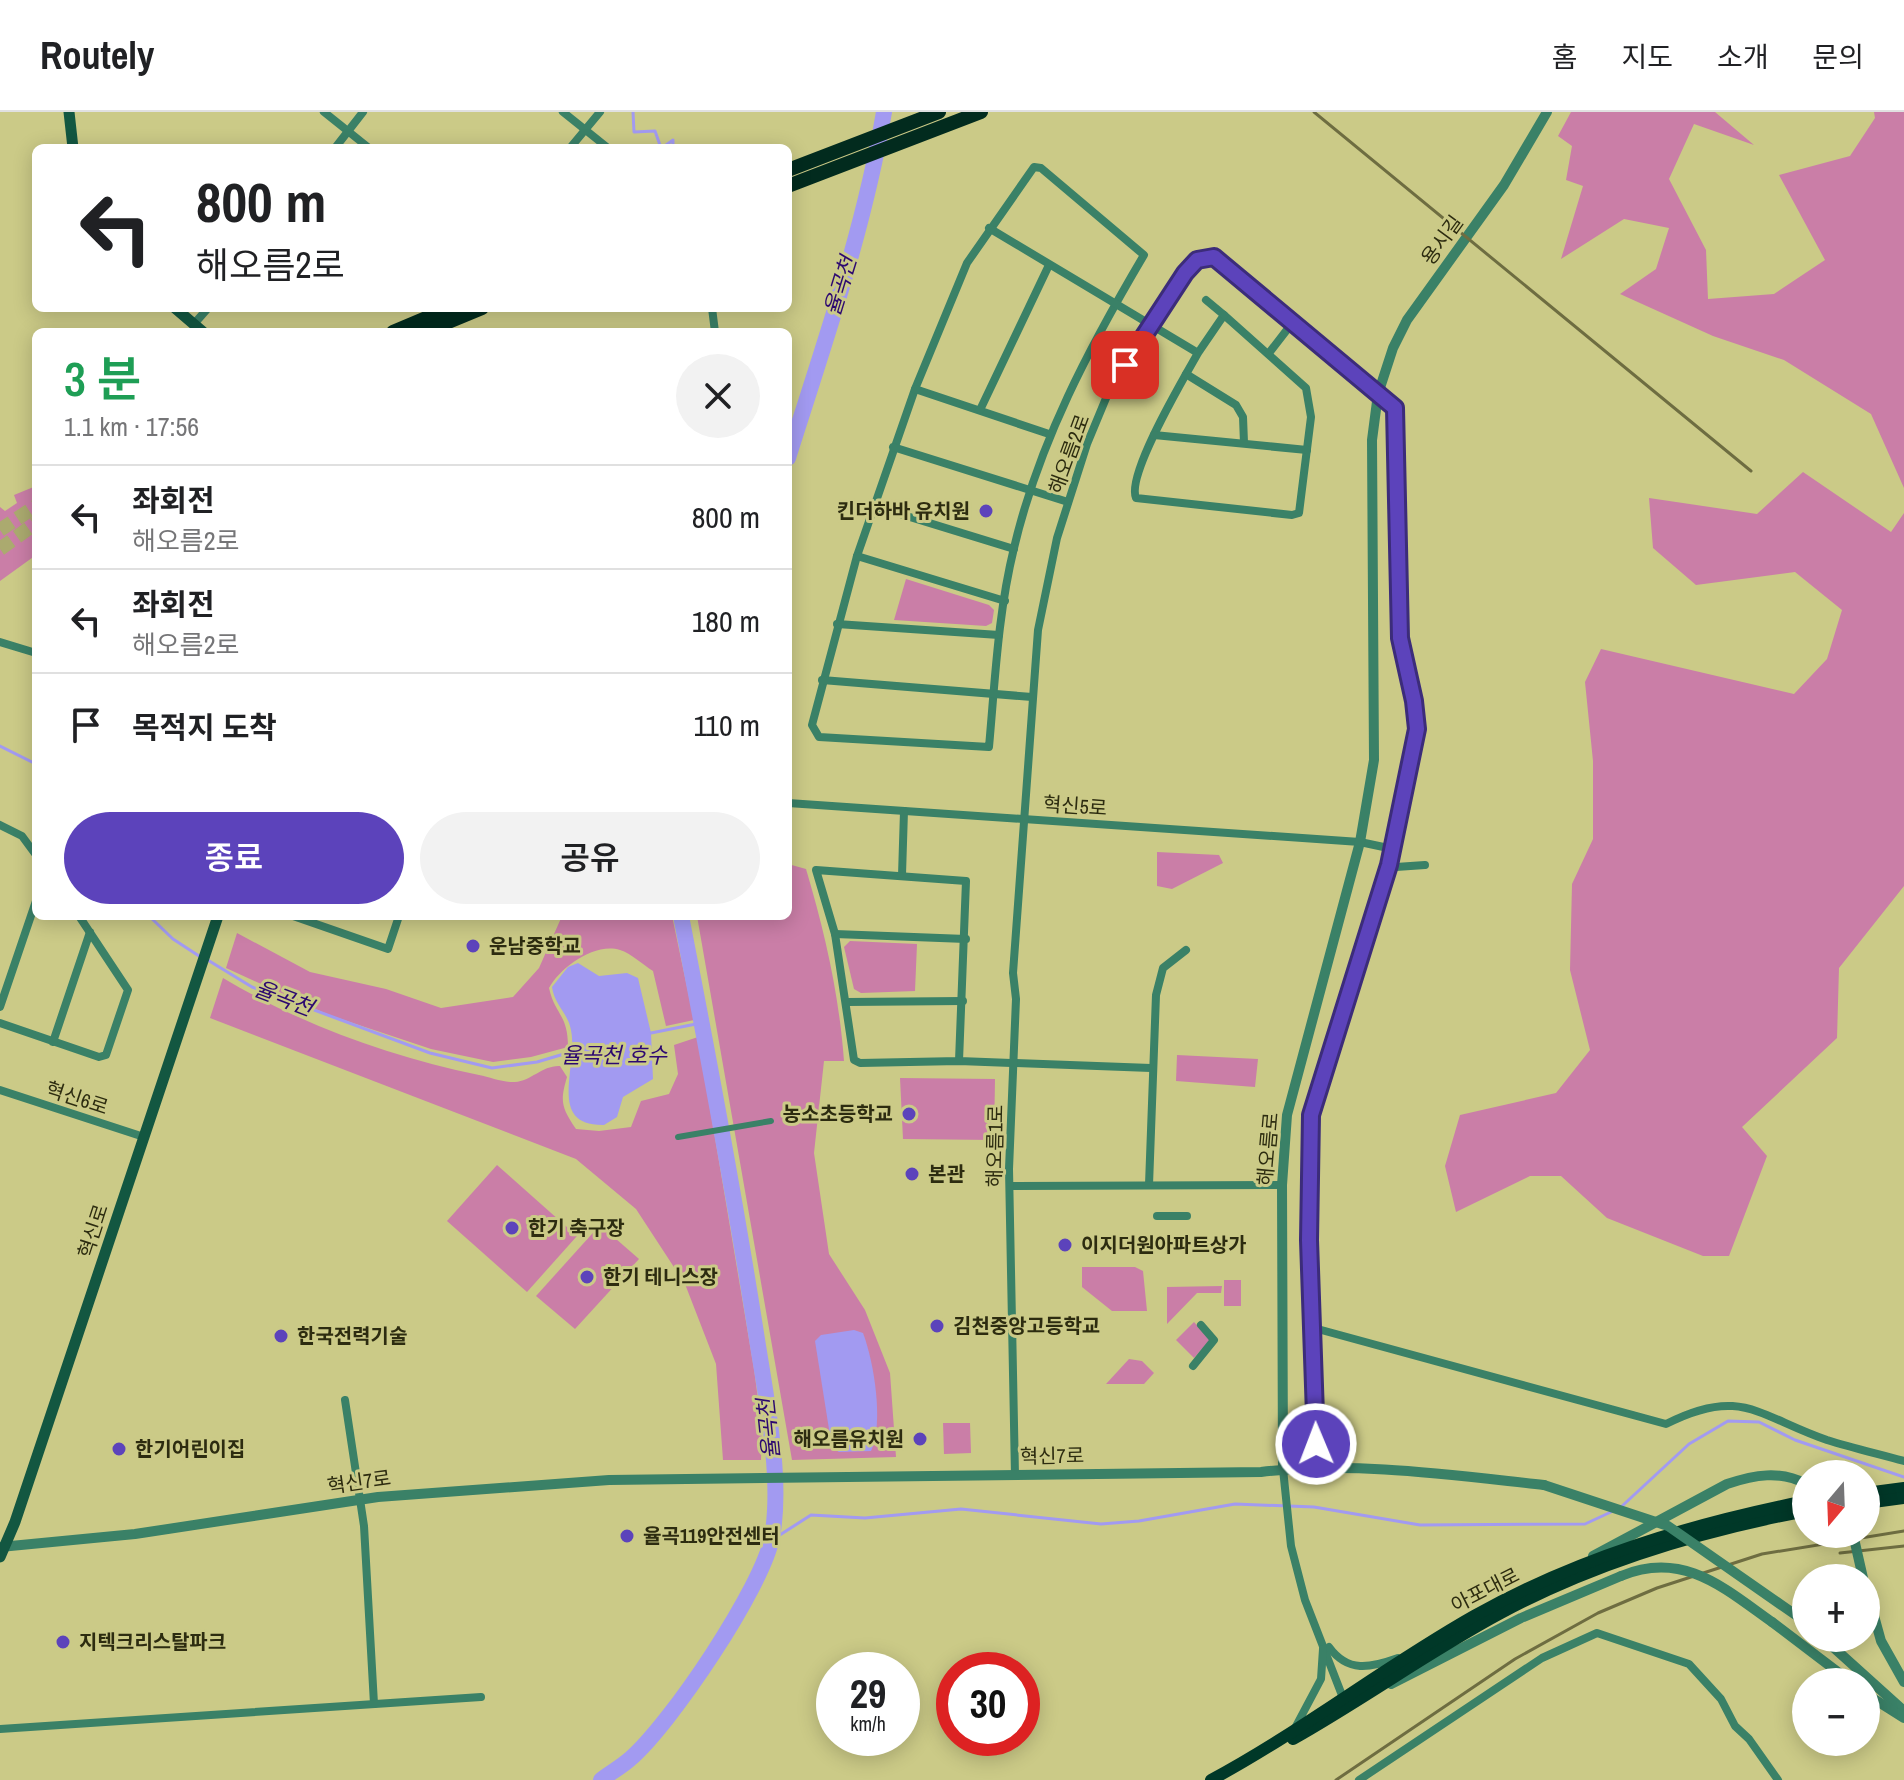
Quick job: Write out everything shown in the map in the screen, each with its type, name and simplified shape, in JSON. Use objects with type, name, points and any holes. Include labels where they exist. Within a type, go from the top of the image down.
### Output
[{"type":"highway","points":[[792,168],[939,112]]},
{"type":"highway","points":[[792,184],[981,112]]},
{"type":"highway","points":[[402,328],[440,312]]},
{"type":"highway","points":[[434,328],[472,312]]},
{"type":"main road","points":[[69,112],[73,144]]},
{"type":"main road","points":[[180,312],[198,328]]},
{"type":"main road","name":"혁신로","points":[[2,1551],[217,920]]},
{"type":"main road","points":[[1880,1491],[1904,1488]]},
{"type":"main road","points":[[1880,1501],[1904,1498]]},
{"type":"main road","name":"아포대로","points":[[1211,1780],[1232,1775],[1345,1703],[1414,1653],[1514,1596],[1664,1535],[1711,1521],[1792,1504]]},
{"type":"main road","name":"아포대로","points":[[1232,1775],[1291,1732],[1374,1691],[1503,1613],[1618,1561],[1704,1534],[1792,1514]]},
{"type":"main road","points":[[1198,1780],[1232,1775]]},
{"type":"street","points":[[324,112],[364,144]]},
{"type":"street","points":[[338,144],[363,112]]},
{"type":"street","points":[[563,112],[603,144]]},
{"type":"street","points":[[573,144],[600,112]]},
{"type":"street","name":"용시길","points":[[1360,842],[1374,760],[1372,440],[1378,394],[1393,348],[1407,320],[1504,185],[1547,112]]},
{"type":"street","points":[[1030,168],[1041,168],[1144,255],[1115,303],[1049,434],[1030,490],[1014,549],[999,635],[989,747],[819,737],[812,725],[822,680],[857,556],[893,447],[967,263],[1030,168]]},
{"type":"street","points":[[989,228],[1198,353]]},
{"type":"street","name":"해오름2로","points":[[1025,819],[1032,697],[1043,597],[1068,502],[1109,391],[1149,324],[1185,273],[1204,256],[1225,263],[1378,394]]},
{"type":"street","points":[[980,410],[1049,265]]},
{"type":"street","points":[[1206,300],[1224,315],[1269,353],[1306,388],[1311,417],[1299,513],[1292,515],[1136,498],[1134,485],[1154,435],[1198,353],[1224,315]]},
{"type":"street","points":[[1269,353],[1293,322]]},
{"type":"street","points":[[1186,374],[1236,405],[1243,417],[1244,443]]},
{"type":"street","points":[[915,389],[1049,434]]},
{"type":"street","points":[[1316,1444],[1309,1240],[1311,1115],[1393,849],[1417,729],[1400,638],[1395,408],[1378,394]]},
{"type":"street","points":[[1154,435],[1307,450]]},
{"type":"street","points":[[893,447],[1068,502]]},
{"type":"street","points":[[874,506],[1014,549]]},
{"type":"street","points":[[857,556],[1005,601]]},
{"type":"street","points":[[837,624],[999,635]]},
{"type":"street","points":[[0,642],[32,652]]},
{"type":"street","points":[[822,680],[1032,697]]},
{"type":"street","name":"혁신5로","points":[[792,803],[1360,842],[1393,849]]},
{"type":"street","points":[[902,875],[904,811]]},
{"type":"street","name":"해오름1로","points":[[1015,1475],[1010,1186],[1013,973],[1025,819]]},
{"type":"street","points":[[1,829],[22,836],[32,850]]},
{"type":"street","name":"해오름로","points":[[1283,1469],[1282,1185],[1287,1115],[1360,842]]},
{"type":"street","points":[[1396,867],[1425,865]]},
{"type":"street","points":[[959,1061],[966,881],[816,870],[835,934],[852,1052],[860,1063],[959,1061],[1151,1068]]},
{"type":"street","points":[[0,1007],[32,913]]},
{"type":"street","points":[[0,1023],[99,1057],[106,1055],[128,990],[82,920]]},
{"type":"street","points":[[305,920],[388,949],[398,920]]},
{"type":"street","points":[[53,1042],[90,932]]},
{"type":"street","points":[[835,934],[966,939]]},
{"type":"street","points":[[1149,1185],[1151,1068],[1159,976],[1168,961],[1186,950]]},
{"type":"street","points":[[847,1002],[963,1001]]},
{"type":"street","name":"혁신6로","points":[[0,1090],[144,1137]]},
{"type":"street","points":[[678,1137],[771,1121]]},
{"type":"street","points":[[1010,1186],[1282,1185]]},
{"type":"street","points":[[1157,1216],[1187,1216]]},
{"type":"street","points":[[1193,1366],[1214,1344],[1213,1338],[1201,1325]]},
{"type":"street","points":[[1314,1328],[1666,1424],[1702,1406],[1756,1409],[1829,1441],[1904,1461]]},
{"type":"street","points":[[345,1400],[360,1499],[374,1704]]},
{"type":"street","points":[[1283,1469],[1287,1521],[1305,1600],[1322,1636],[1345,1703]]},
{"type":"street","name":"혁신7로","points":[[2,1551],[360,1499],[609,1480],[1283,1469],[1415,1471],[1544,1485],[1668,1526],[1792,1612]]},
{"type":"street","points":[[1514,1596],[1727,1484],[1766,1475],[1792,1480]]},
{"type":"street","points":[[1374,1691],[1426,1669],[1521,1618],[1638,1569],[1684,1567],[1719,1585],[1833,1668]]},
{"type":"street","points":[[1359,1780],[1542,1658],[1597,1633],[1689,1664],[1721,1699],[1735,1726],[1749,1739],[1778,1780]]},
{"type":"street","points":[[1322,1636],[1342,1662],[1360,1668],[1414,1653]]},
{"type":"street","points":[[1291,1732],[1309,1708],[1321,1679],[1322,1636]]},
{"type":"street","points":[[1880,1637],[1904,1682]]},
{"type":"street","points":[[1839,1652],[1904,1711]]},
{"type":"street","points":[[0,1729],[481,1697]]},
{"type":"street","points":[[1880,1703],[1904,1718]]},
{"type":"shaded area","points":[[1571,112],[1715,112],[1754,145],[1694,124],[1669,179],[1706,250],[1708,299],[1774,294],[1825,260],[1779,175],[1850,156],[1875,118],[1874,112],[1904,112],[1904,488],[1871,414],[1784,360],[1713,336],[1620,294],[1656,269],[1669,228],[1624,219],[1561,259],[1583,186],[1566,180],[1572,146],[1558,136]]},
{"type":"shaded area","points":[[1803,472],[1891,532],[1904,513],[1904,886],[1839,968],[1837,1038],[1742,1127],[1767,1156],[1729,1256],[1703,1256],[1607,1218],[1561,1176],[1530,1176],[1456,1212],[1445,1166],[1460,1115],[1556,1093],[1590,1050],[1570,970],[1572,884],[1593,839],[1593,761],[1585,682],[1601,649],[1794,694],[1827,659],[1842,610],[1795,572],[1696,585],[1653,548],[1649,498],[1757,514]]},
{"type":"shaded area","points":[[32,488],[32,558],[0,581],[0,507],[5,511],[17,503],[14,495]]},
{"type":"shaded area","points":[[906,579],[989,605],[994,610],[992,623],[986,626],[894,620]]},
{"type":"shaded area","points":[[1157,852],[1219,855],[1223,863],[1172,889],[1157,886]]},
{"type":"shaded area","points":[[792,865],[806,869],[830,964],[842,1036],[844,1061],[824,1061],[814,1153],[829,1254],[865,1310],[890,1373],[896,1457],[792,1460],[698,920],[792,920]]},
{"type":"shaded area","points":[[560,920],[673,920],[694,1020],[666,1026],[653,971],[620,950],[599,950],[569,965],[549,988],[564,1021],[568,1047],[531,1057],[493,1062],[431,1049],[329,1015],[226,968],[237,933],[310,972],[386,989],[441,1008],[513,997],[539,968]]},
{"type":"shaded area","points":[[850,941],[917,944],[915,991],[861,993],[854,989],[844,947]]},
{"type":"shaded area","points":[[223,978],[283,1010],[347,1037],[446,1068],[511,1082],[560,1066],[567,1077],[563,1104],[576,1129],[599,1131],[631,1127],[641,1101],[669,1094],[678,1074],[674,1045],[698,1037],[754,1369],[762,1430],[761,1460],[723,1460],[716,1364],[685,1284],[636,1209],[576,1159],[210,1018]]},
{"type":"shaded area","points":[[1177,1055],[1258,1059],[1255,1087],[1176,1081]]},
{"type":"shaded area","points":[[900,1078],[995,1079],[994,1140],[903,1139]]},
{"type":"shaded area","name":"한기 축구장","points":[[497,1165],[577,1236],[527,1292],[447,1221]]},
{"type":"shaded area","name":"한기 테니스장","points":[[600,1225],[639,1259],[575,1329],[536,1296]]},
{"type":"shaded area","points":[[1082,1267],[1135,1267],[1143,1271],[1147,1311],[1112,1311],[1082,1287]]},
{"type":"shaded area","points":[[1224,1280],[1241,1280],[1241,1306],[1224,1306]]},
{"type":"shaded area","points":[[1222,1286],[1221,1293],[1197,1293],[1167,1324],[1167,1287]]},
{"type":"shaded area","points":[[1194,1322],[1210,1340],[1194,1358],[1176,1340]]},
{"type":"shaded area","points":[[1129,1359],[1142,1361],[1154,1373],[1144,1384],[1106,1384]]},
{"type":"shaded area","points":[[943,1423],[970,1423],[971,1453],[944,1454]]},
{"type":"water","name":"율곡천 호수","points":[[578,963],[599,976],[627,973],[638,978],[651,1033],[653,1079],[623,1097],[617,1117],[604,1125],[586,1123],[575,1115],[570,1104],[570,1026],[552,987],[568,967]]},
{"type":"water","points":[[854,1330],[863,1333],[871,1360],[877,1425],[871,1451],[839,1452],[832,1448],[815,1341],[821,1335]]},
{"type":"waterway","points":[[633,112],[634,132],[655,131],[660,144]]},
{"type":"waterway","name":"율곡천","points":[[792,446],[866,200],[884,112]]},
{"type":"waterway","points":[[668,144],[673,140],[673,144]]},
{"type":"waterway","name":"율곡천","points":[[0,746],[32,762]]},
{"type":"waterway","name":"율곡천","points":[[153,920],[173,939],[199,956]]},
{"type":"waterway","name":"율곡천","points":[[601,1780],[627,1762],[647,1742],[713,1654],[765,1560],[775,1514],[772,1435],[764,1381],[730,1176],[682,920]]},
{"type":"waterway","name":"율곡천","points":[[206,959],[252,987],[430,1053],[492,1068],[537,1062],[574,1051]]},
{"type":"waterway","name":"율곡천","points":[[651,1033],[701,1023]]},
{"type":"waterway","points":[[1621,1507],[1689,1444],[1728,1421],[1759,1422],[1795,1440],[1904,1477]]},
{"type":"waterway","points":[[772,1540],[811,1515],[865,1518],[961,1509],[1101,1524],[1139,1521],[1235,1504],[1314,1507],[1420,1525],[1585,1524],[1611,1512]]},
{"type":"tunnel","points":[[0,530],[32,509]]},
{"type":"tunnel","points":[[0,549],[32,526]]},
{"type":"railway","points":[[1314,112],[1751,471]]},
{"type":"railway","points":[[1336,1780],[1515,1659],[1598,1613],[1657,1588],[1762,1554],[1904,1531]]},
{"type":"railway","points":[[1840,1553],[1904,1546]]},
{"type":"place","name":"킨더하바 유치원","points":[[986,511]]},
{"type":"place","name":"운남중학교","points":[[473,946]]},
{"type":"place","name":"농소초등학교","points":[[909,1114]]},
{"type":"place","name":"본관","points":[[912,1174]]},
{"type":"place","name":"한기 축구장","points":[[512,1228]]},
{"type":"place","name":"이지더원아파트상가","points":[[1065,1245]]},
{"type":"place","name":"한기 테니스장","points":[[587,1277]]},
{"type":"place","name":"김천중앙고등학교","points":[[937,1326]]},
{"type":"place","name":"한국전력기술","points":[[281,1336]]},
{"type":"place","name":"해오름유치원","points":[[920,1439]]},
{"type":"place","name":"한기어린이집","points":[[119,1449]]},
{"type":"place","name":"율곡119안전센터","points":[[627,1536]]},
{"type":"place","name":"지텍크리스탈파크","points":[[63,1642]]},
{"type":"route","points":[[1125,365],[1185,273],[1204,256],[1214,257],[1225,263],[1395,408],[1400,638],[1417,729],[1389,865],[1319,1086],[1308,1134],[1316,1444]]}]
